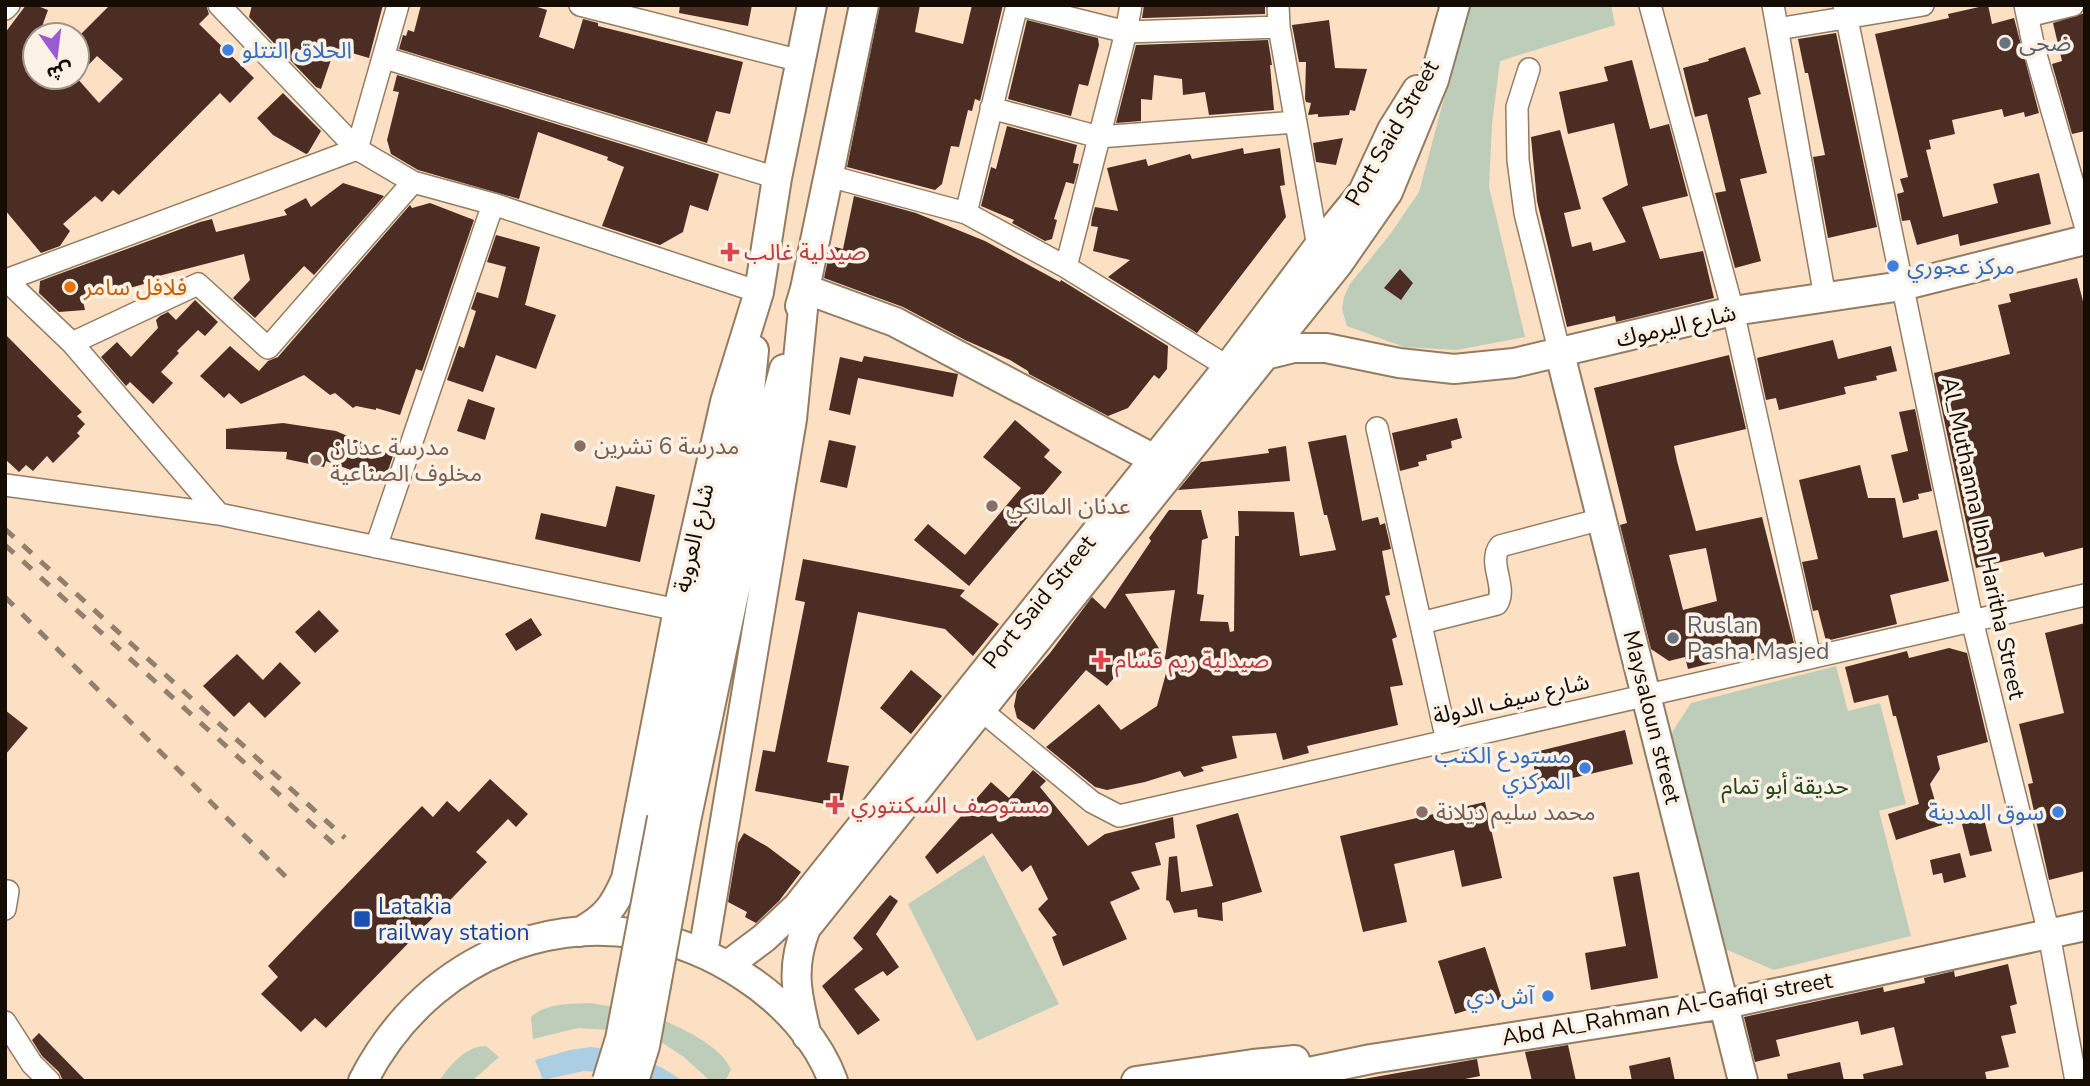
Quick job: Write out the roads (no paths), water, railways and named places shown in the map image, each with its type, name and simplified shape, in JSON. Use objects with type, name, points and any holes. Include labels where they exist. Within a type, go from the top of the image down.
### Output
[{"type":"main road","name":"شارع العروبة","points":[[580,932],[599,921],[615,904],[626,879],[678,610],[725,402],[759,292],[777,178],[812,5]]},
{"type":"main road","points":[[607,1081],[620,1039],[772,414],[805,289],[864,5]]},
{"type":"main road","points":[[807,1036],[795,974],[797,950],[806,928],[1338,264],[1388,192],[1413,136],[1455,5]]},
{"type":"main road","name":"Port Said Street","points":[[715,959],[764,939],[797,907],[1228,367],[1363,192],[1392,130],[1444,46]]},
{"type":"main road","name":"شارع اليرموك","points":[[1265,355],[1294,348],[1326,348],[1399,363],[1454,369],[1514,363],[1733,312],[1902,286],[2085,240]]},
{"type":"main road","points":[[805,289],[895,322],[1154,459]]},
{"type":"main road","points":[[715,959],[792,419],[805,289]]},
{"type":"main road","points":[[634,1081],[645,1046],[674,819],[748,410],[759,292]]},
{"type":"main road","name":"Maysaloun street","points":[[1560,354],[1743,1081]]},
{"type":"main road","name":"Abd Al_Rahman Al-Gafiqi street","points":[[1371,1059],[1725,1004],[2085,926]]},
{"type":"main road","points":[[363,1081],[396,1027],[421,1001],[448,979],[478,960],[511,946],[545,936],[580,932],[622,932],[664,939],[715,959],[757,985],[784,1009],[807,1036],[833,1081]]},
{"type":"main road","points":[[1136,1081],[1316,1058],[1371,1059]]},
{"type":"main road","points":[[1266,1081],[1371,1059]]},
{"type":"street","points":[[219,5],[357,149],[413,182],[493,204],[759,292]]},
{"type":"street","points":[[357,149],[398,5]]},
{"type":"street","points":[[580,5],[800,61]]},
{"type":"street","points":[[966,213],[1018,5],[1126,32],[1279,16],[1318,247]]},
{"type":"street","points":[[1066,267],[1131,5]]},
{"type":"street","points":[[1650,5],[1733,312],[1810,657]]},
{"type":"street","points":[[1773,5],[1825,298]]},
{"type":"street","points":[[1778,29],[1845,12],[1923,5]]},
{"type":"street","points":[[2073,5],[2026,11],[2034,48],[2085,225]]},
{"type":"street","name":"Al_Muthanna Ibn Haritha Street","points":[[1845,12],[1972,620],[2049,934],[2076,1081]]},
{"type":"street","points":[[384,58],[777,178]]},
{"type":"street","points":[[1529,69],[1517,107],[1518,160],[1525,212],[1560,354]]},
{"type":"street","points":[[991,108],[1099,136],[1296,122]]},
{"type":"street","points":[[219,514],[72,343],[6,280],[357,149]]},
{"type":"street","points":[[830,176],[966,213],[1066,267],[1228,367]]},
{"type":"street","points":[[72,343],[198,284],[268,348],[413,182]]},
{"type":"street","points":[[376,547],[493,204]]},
{"type":"street","points":[[1377,428],[1447,741]]},
{"type":"street","points":[[5,485],[219,514],[678,610]]},
{"type":"street","points":[[1421,623],[1497,604],[1501,597],[1496,554],[1500,546],[1602,519]]},
{"type":"street","name":"شارع سيف الدولة","points":[[981,710],[1092,802],[1119,816],[2085,595]]},
{"type":"street","points":[[5,1022],[32,1064],[49,1081]]},
{"type":"water","points":[[591,1047],[639,1058],[683,1081],[638,1081],[611,1073],[584,1071],[543,1080],[535,1060]]},
{"type":"railway","points":[[5,529],[345,838]]},
{"type":"railway","points":[[5,545],[336,846]]},
{"type":"railway","points":[[5,597],[293,884]]},
{"type":"place","name":"ضحى","points":[[2005,43]]},
{"type":"place","name":"الحلاق التتلو","points":[[228,50]]},
{"type":"place","name":"صيدلية غالب","points":[[730,252]]},
{"type":"place","name":"مركز عجوري","points":[[1893,266]]},
{"type":"place","name":"فلافل سامر","points":[[70,287]]},
{"type":"place","name":"مدرسة 6 تشرين","points":[[580,446]]},
{"type":"place","name":"مدرسة عدنان مخلوف الصناعية","points":[[316,460]]},
{"type":"place","name":"عدنان المالكي","points":[[992,506]]},
{"type":"place","name":"Ruslan Pasha Masjed","points":[[1673,638]]},
{"type":"place","name":"صيدلية ريم قسّام","points":[[1101,660]]},
{"type":"place","name":"مستودع الكتب المركزي","points":[[1585,768]]},
{"type":"place","name":"مستوصف السكنتوري","points":[[835,805]]},
{"type":"place","name":"محمد سليم ديلانة","points":[[1422,812]]},
{"type":"place","name":"سوق المدينة","points":[[2058,812]]},
{"type":"place","name":"Latakia railway station","points":[[362,919]]},
{"type":"place","name":"آش دي","points":[[1548,996]]},
{"type":"park label","name":"حديقة أبو تمام","points":[[1785,786]]}]
